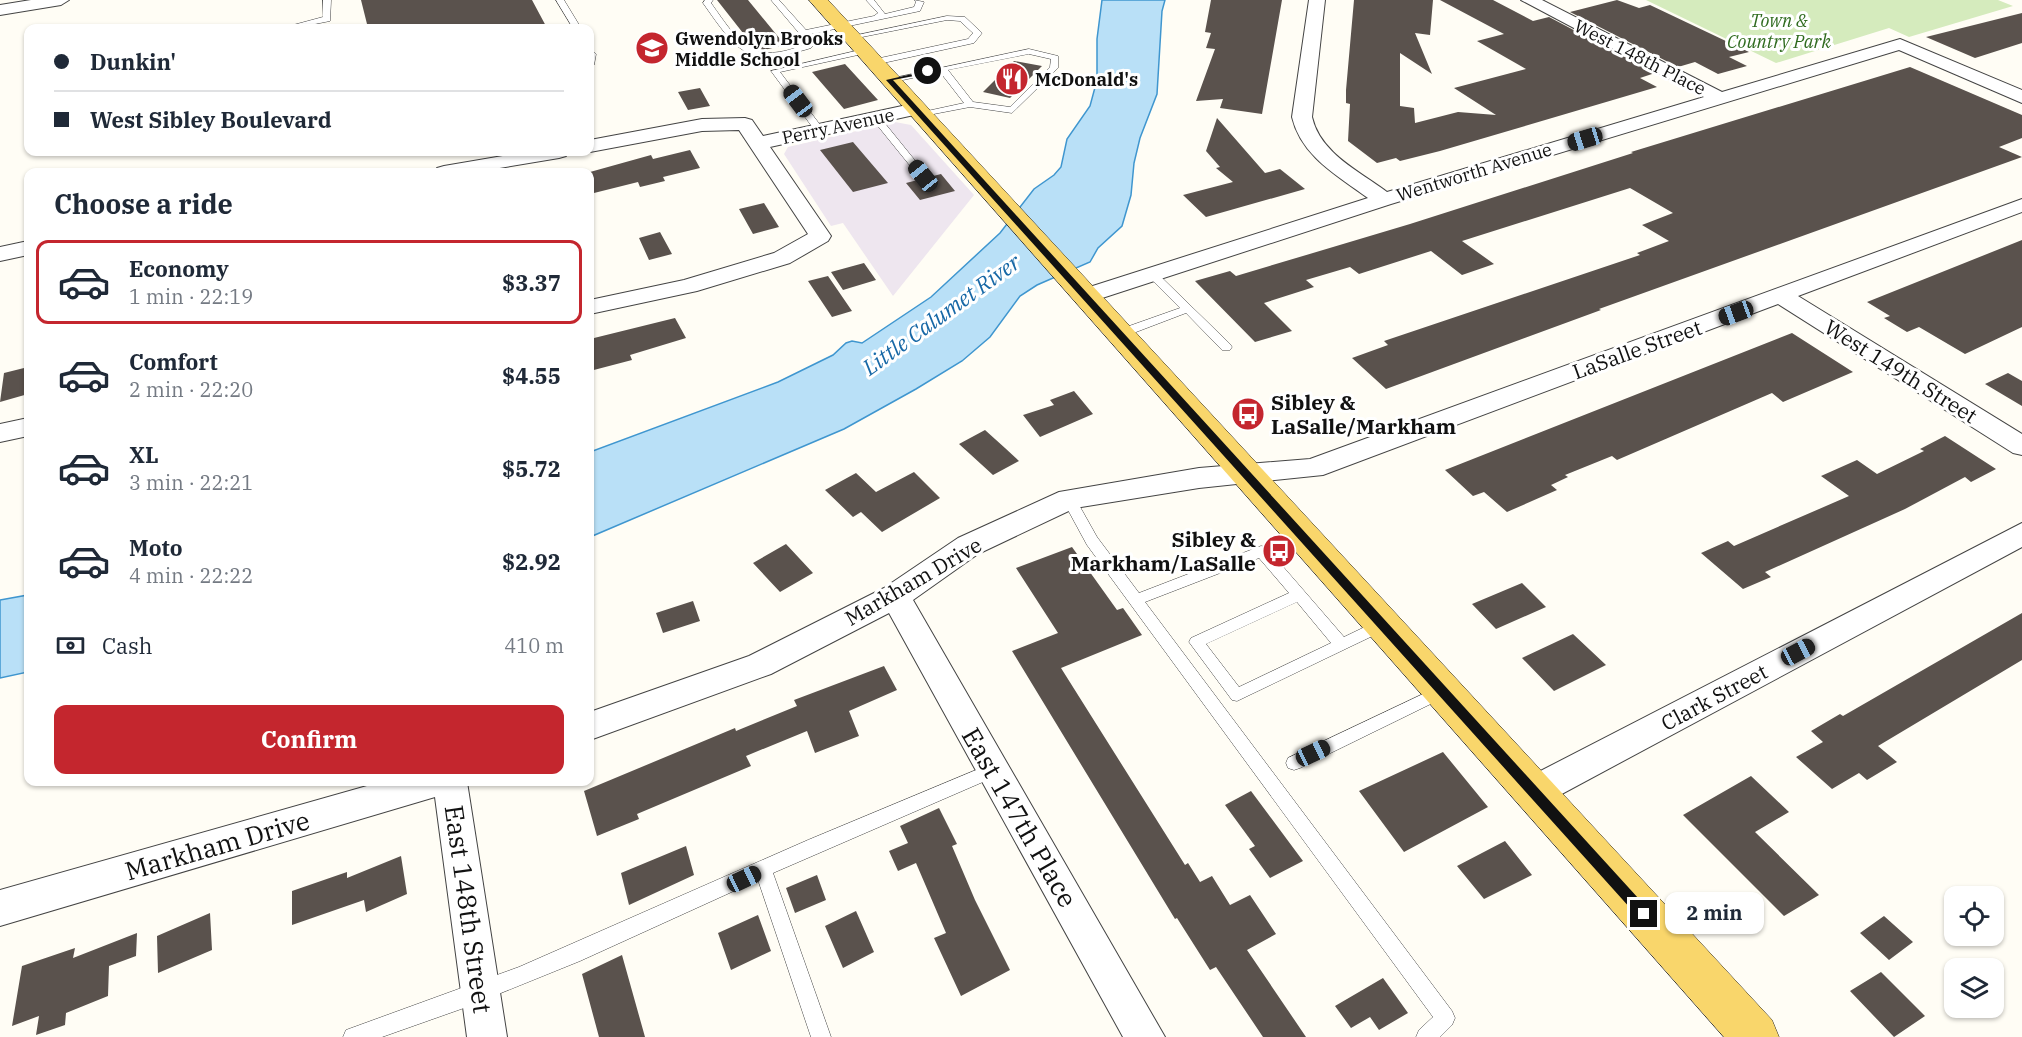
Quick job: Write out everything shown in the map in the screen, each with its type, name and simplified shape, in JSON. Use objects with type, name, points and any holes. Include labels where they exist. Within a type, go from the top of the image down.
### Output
[{"type":"main road","points":[[818,0],[1755,1037]]},
{"type":"street","points":[[0,10],[61,0]]},
{"type":"street","points":[[1317,0],[1302,117],[1306,134],[1322,154],[1384,200]]},
{"type":"street","name":"West 148th Place","points":[[1529,0],[1719,98]]},
{"type":"street","name":"Wentworth Avenue","points":[[1081,292],[1152,274],[1384,200],[1900,44],[1992,84]]},
{"type":"street","points":[[1992,84],[2022,74]]},
{"type":"street","points":[[1992,84],[2022,97]]},
{"type":"street","name":"Perry Avenue","points":[[760,143],[876,118],[919,112]]},
{"type":"street","points":[[594,145],[702,125],[745,124],[760,143],[820,236],[782,258],[689,286],[594,307]]},
{"type":"street","points":[[467,168],[536,156]]},
{"type":"street","name":"LaSalle Street","points":[[1248,475],[1313,468],[2022,205]]},
{"type":"street","points":[[0,254],[24,249]]},
{"type":"street","name":"West 149th Street","points":[[1781,296],[2022,446]]},
{"type":"street","points":[[0,433],[24,428]]},
{"type":"street","name":"Markham Drive","points":[[594,725],[760,665],[895,596],[968,546],[1069,499],[1199,478],[1248,475]]},
{"type":"street","name":"Clark Street","points":[[1533,792],[2022,534]]},
{"type":"street","name":"East 147th Place","points":[[895,596],[1145,1037]]},
{"type":"street","name":"Markham Drive","points":[[0,908],[420,786]]},
{"type":"street","name":"East 148th Street","points":[[451,786],[488,1037]]},
{"type":"lane","points":[[327,0],[328,24]]},
{"type":"lane","points":[[560,0],[575,24]]},
{"type":"lane","points":[[709,0],[707,3],[741,49],[758,56],[808,46],[810,44],[806,32]]},
{"type":"lane","points":[[776,0],[802,32],[857,44],[972,41],[978,33],[962,19],[947,18],[894,29],[857,44],[775,71],[819,130]]},
{"type":"lane","points":[[857,44],[882,13],[870,0]]},
{"type":"lane","points":[[880,17],[917,9],[920,2],[918,0]]},
{"type":"lane","points":[[909,11],[921,23]]},
{"type":"lane","points":[[880,17],[894,29]]},
{"type":"lane","points":[[304,24],[327,19]]},
{"type":"lane","points":[[889,80],[1029,51],[1055,57],[1054,68],[1012,110],[970,104],[919,112]]},
{"type":"lane","points":[[942,69],[970,104]]},
{"type":"lane","points":[[876,118],[923,176]]},
{"type":"lane","points":[[1152,274],[1226,347]]},
{"type":"lane","points":[[1119,334],[1187,309]]},
{"type":"lane","points":[[1069,499],[1092,541],[1445,1018],[1426,1037]]},
{"type":"lane","points":[[1136,600],[1261,551],[1342,645]]},
{"type":"lane","points":[[1299,595],[1196,642],[1237,695],[1382,625]]},
{"type":"lane","points":[[1294,763],[1442,691]]},
{"type":"lane","points":[[353,1037],[480,994],[993,770]]},
{"type":"lane","points":[[763,869],[821,1037]]},
{"type":"shaded area","points":[[895,122],[911,125],[974,195],[893,296],[843,223],[831,226],[784,154],[788,147]]},
{"type":"green space","name":"Town & Country Park","points":[[1646,0],[1998,0],[2013,6],[1909,37],[1889,28],[1776,63]]},
{"type":"water","name":"Little Calumet River","points":[[1102,0],[1165,0],[1162,11],[1157,94],[1140,138],[1134,163],[1131,195],[1122,226],[1098,248],[1090,262],[1037,285],[1020,296],[990,337],[962,361],[844,429],[594,535],[594,451],[778,382],[833,355],[846,343],[852,341],[862,343],[931,297],[1000,233],[1034,189],[1061,167],[1067,139],[1090,106],[1097,80],[1097,39]]},
{"type":"water","points":[[24,596],[24,673],[0,678],[0,600]]},
{"type":"building","points":[[361,0],[532,0],[545,24],[367,24]]},
{"type":"building","points":[[717,0],[748,0],[785,45],[764,50],[754,47]]},
{"type":"building","points":[[1211,0],[1282,0],[1262,114],[1220,108],[1223,99],[1196,101],[1215,49],[1206,48],[1211,33],[1205,32]]},
{"type":"building","points":[[1354,0],[1433,0],[1430,35],[1415,33],[1432,74],[1400,53],[1400,106],[1414,108],[1415,123],[1458,112],[1496,115],[1454,88],[1526,69],[1477,41],[1504,34],[1440,0],[1493,0],[1533,21],[1549,17],[1655,73],[1640,78],[1657,87],[1440,151],[1400,161],[1396,158],[1377,163],[1348,141],[1350,104],[1346,103],[1346,90]]},
{"type":"building","points":[[1617,0],[1639,8],[1650,5],[1749,52],[1729,57],[1747,66],[1718,74],[1695,62],[1678,67],[1570,12]]},
{"type":"building","points":[[2022,13],[2022,43],[1975,58],[1926,37]]},
{"type":"building","name":"McDonald's","points":[[1014,61],[1042,66],[1010,98],[983,92]]},
{"type":"building","points":[[845,64],[878,100],[844,109],[812,72]]},
{"type":"building","points":[[1910,67],[2022,115],[2022,138],[1999,147],[2022,157],[1599,309],[1601,310],[1386,389],[1352,358],[1388,345],[1384,341],[1640,255],[1637,253],[1669,241],[1642,225],[1673,213],[1630,188],[1462,241],[1494,264],[1462,275],[1431,251],[1359,274],[1350,267],[1306,280],[1314,287],[1264,303],[1292,331],[1255,342],[1195,281],[1230,271],[1236,276],[1410,224],[1633,153],[1631,152]]},
{"type":"building","points":[[700,88],[710,106],[688,110],[678,92]]},
{"type":"building","points":[[1217,118],[1265,173],[1280,169],[1305,189],[1206,217],[1183,195],[1233,182],[1216,168],[1220,167],[1206,151]]},
{"type":"building","points":[[853,142],[888,183],[853,192],[820,150]]},
{"type":"building","points":[[690,150],[700,168],[663,177],[665,181],[640,187],[638,182],[594,193],[594,171],[651,155],[653,159]]},
{"type":"building","points":[[941,174],[955,191],[920,200],[906,183]]},
{"type":"building","points":[[764,203],[779,227],[753,234],[739,209]]},
{"type":"building","points":[[660,232],[672,254],[649,260],[639,238]]},
{"type":"building","points":[[2022,240],[2022,327],[1965,354],[1919,327],[1907,332],[1884,318],[1890,316],[1867,302]]},
{"type":"building","points":[[864,263],[876,280],[843,290],[831,272]]},
{"type":"building","points":[[828,276],[852,311],[832,317],[808,281]]},
{"type":"building","points":[[675,318],[686,338],[630,355],[632,360],[594,370],[594,338]]},
{"type":"building","points":[[1792,333],[1853,372],[1783,402],[1772,393],[1617,460],[1612,456],[1565,475],[1568,477],[1551,485],[1557,490],[1507,512],[1484,492],[1473,496],[1445,470]]},
{"type":"building","points":[[24,368],[24,395],[0,402],[4,373]]},
{"type":"building","points":[[2008,373],[2022,381],[2022,406],[1985,384]]},
{"type":"building","points":[[1074,391],[1093,414],[1040,437],[1023,415],[1054,405],[1050,400]]},
{"type":"building","points":[[985,430],[1019,461],[993,475],[959,444]]},
{"type":"building","points":[[1945,436],[1996,469],[1971,482],[1965,477],[1905,509],[1765,572],[1771,577],[1743,589],[1701,553],[1728,541],[1734,546],[1849,496],[1821,476],[1857,460],[1877,474],[1924,451],[1920,449]]},
{"type":"building","points":[[914,472],[940,498],[882,532],[861,512],[853,517],[825,490],[856,473],[876,492]]},
{"type":"building","points":[[786,544],[813,573],[780,592],[753,563]]},
{"type":"building","points":[[1072,547],[1117,610],[1123,608],[1142,635],[1061,668],[1185,865],[1188,863],[1200,882],[1212,876],[1230,905],[1250,895],[1276,934],[1247,950],[1306,1037],[1263,1037],[1216,967],[1210,970],[1177,918],[1175,919],[1012,651],[1058,633],[1016,568]]},
{"type":"building","points":[[1522,583],[1546,607],[1496,629],[1472,604]]},
{"type":"building","points":[[693,601],[700,621],[663,633],[656,613]]},
{"type":"building","points":[[2022,613],[2022,660],[1878,746],[1897,762],[1867,780],[1859,773],[1832,789],[1796,757],[1823,742],[1811,731],[1840,714],[1843,716]]},
{"type":"building","points":[[1573,634],[1606,665],[1554,691],[1522,658]]},
{"type":"building","points":[[884,666],[897,690],[849,711],[859,736],[815,753],[807,731],[746,756],[751,766],[637,814],[639,819],[597,836],[584,791],[735,728],[736,731],[797,706],[794,700]]},
{"type":"building","points":[[1443,752],[1488,807],[1404,852],[1359,791]]},
{"type":"building","points":[[1751,776],[1789,812],[1755,832],[1819,895],[1784,916],[1683,815]]},
{"type":"building","points":[[1251,791],[1303,861],[1270,878],[1249,849],[1255,846],[1225,805]]},
{"type":"building","points":[[939,808],[957,844],[952,846],[975,900],[1010,970],[961,996],[934,938],[946,933],[916,863],[898,871],[889,851],[908,843],[900,826]]},
{"type":"building","points":[[1505,841],[1532,875],[1484,899],[1457,866]]},
{"type":"building","points":[[686,846],[694,875],[629,905],[621,873]]},
{"type":"building","points":[[401,856],[407,894],[366,912],[364,900],[292,925],[292,891],[347,872],[347,878]]},
{"type":"building","points":[[817,875],[826,900],[795,913],[786,888]]},
{"type":"building","points":[[856,911],[874,952],[843,968],[825,926]]},
{"type":"building","points":[[210,913],[212,950],[158,973],[157,936]]},
{"type":"building","points":[[758,915],[771,951],[731,970],[718,933]]},
{"type":"building","points":[[1884,916],[1913,942],[1889,960],[1860,933]]},
{"type":"building","points":[[137,933],[136,956],[109,966],[108,996],[66,1013],[65,1025],[36,1035],[39,1016],[12,1026],[22,966],[75,948],[73,958]]},
{"type":"building","points":[[622,955],[645,1037],[599,1037],[582,974]]},
{"type":"building","points":[[1881,972],[1925,1016],[1894,1037],[1850,991]]},
{"type":"building","points":[[1383,978],[1408,1013],[1379,1030],[1370,1017],[1351,1028],[1335,1006]]},
{"type":"place","name":"Gwendolyn Brooks Middle School","points":[[652,48]]},
{"type":"place","name":"McDonald's","points":[[1012,79]]},
{"type":"place","name":"Sibley & LaSalle/Markham","points":[[1248,414]]},
{"type":"place","name":"Sibley & Markham/LaSalle","points":[[1279,551]]},
{"type":"route","points":[[928,71],[889,80],[1644,914]]}]
